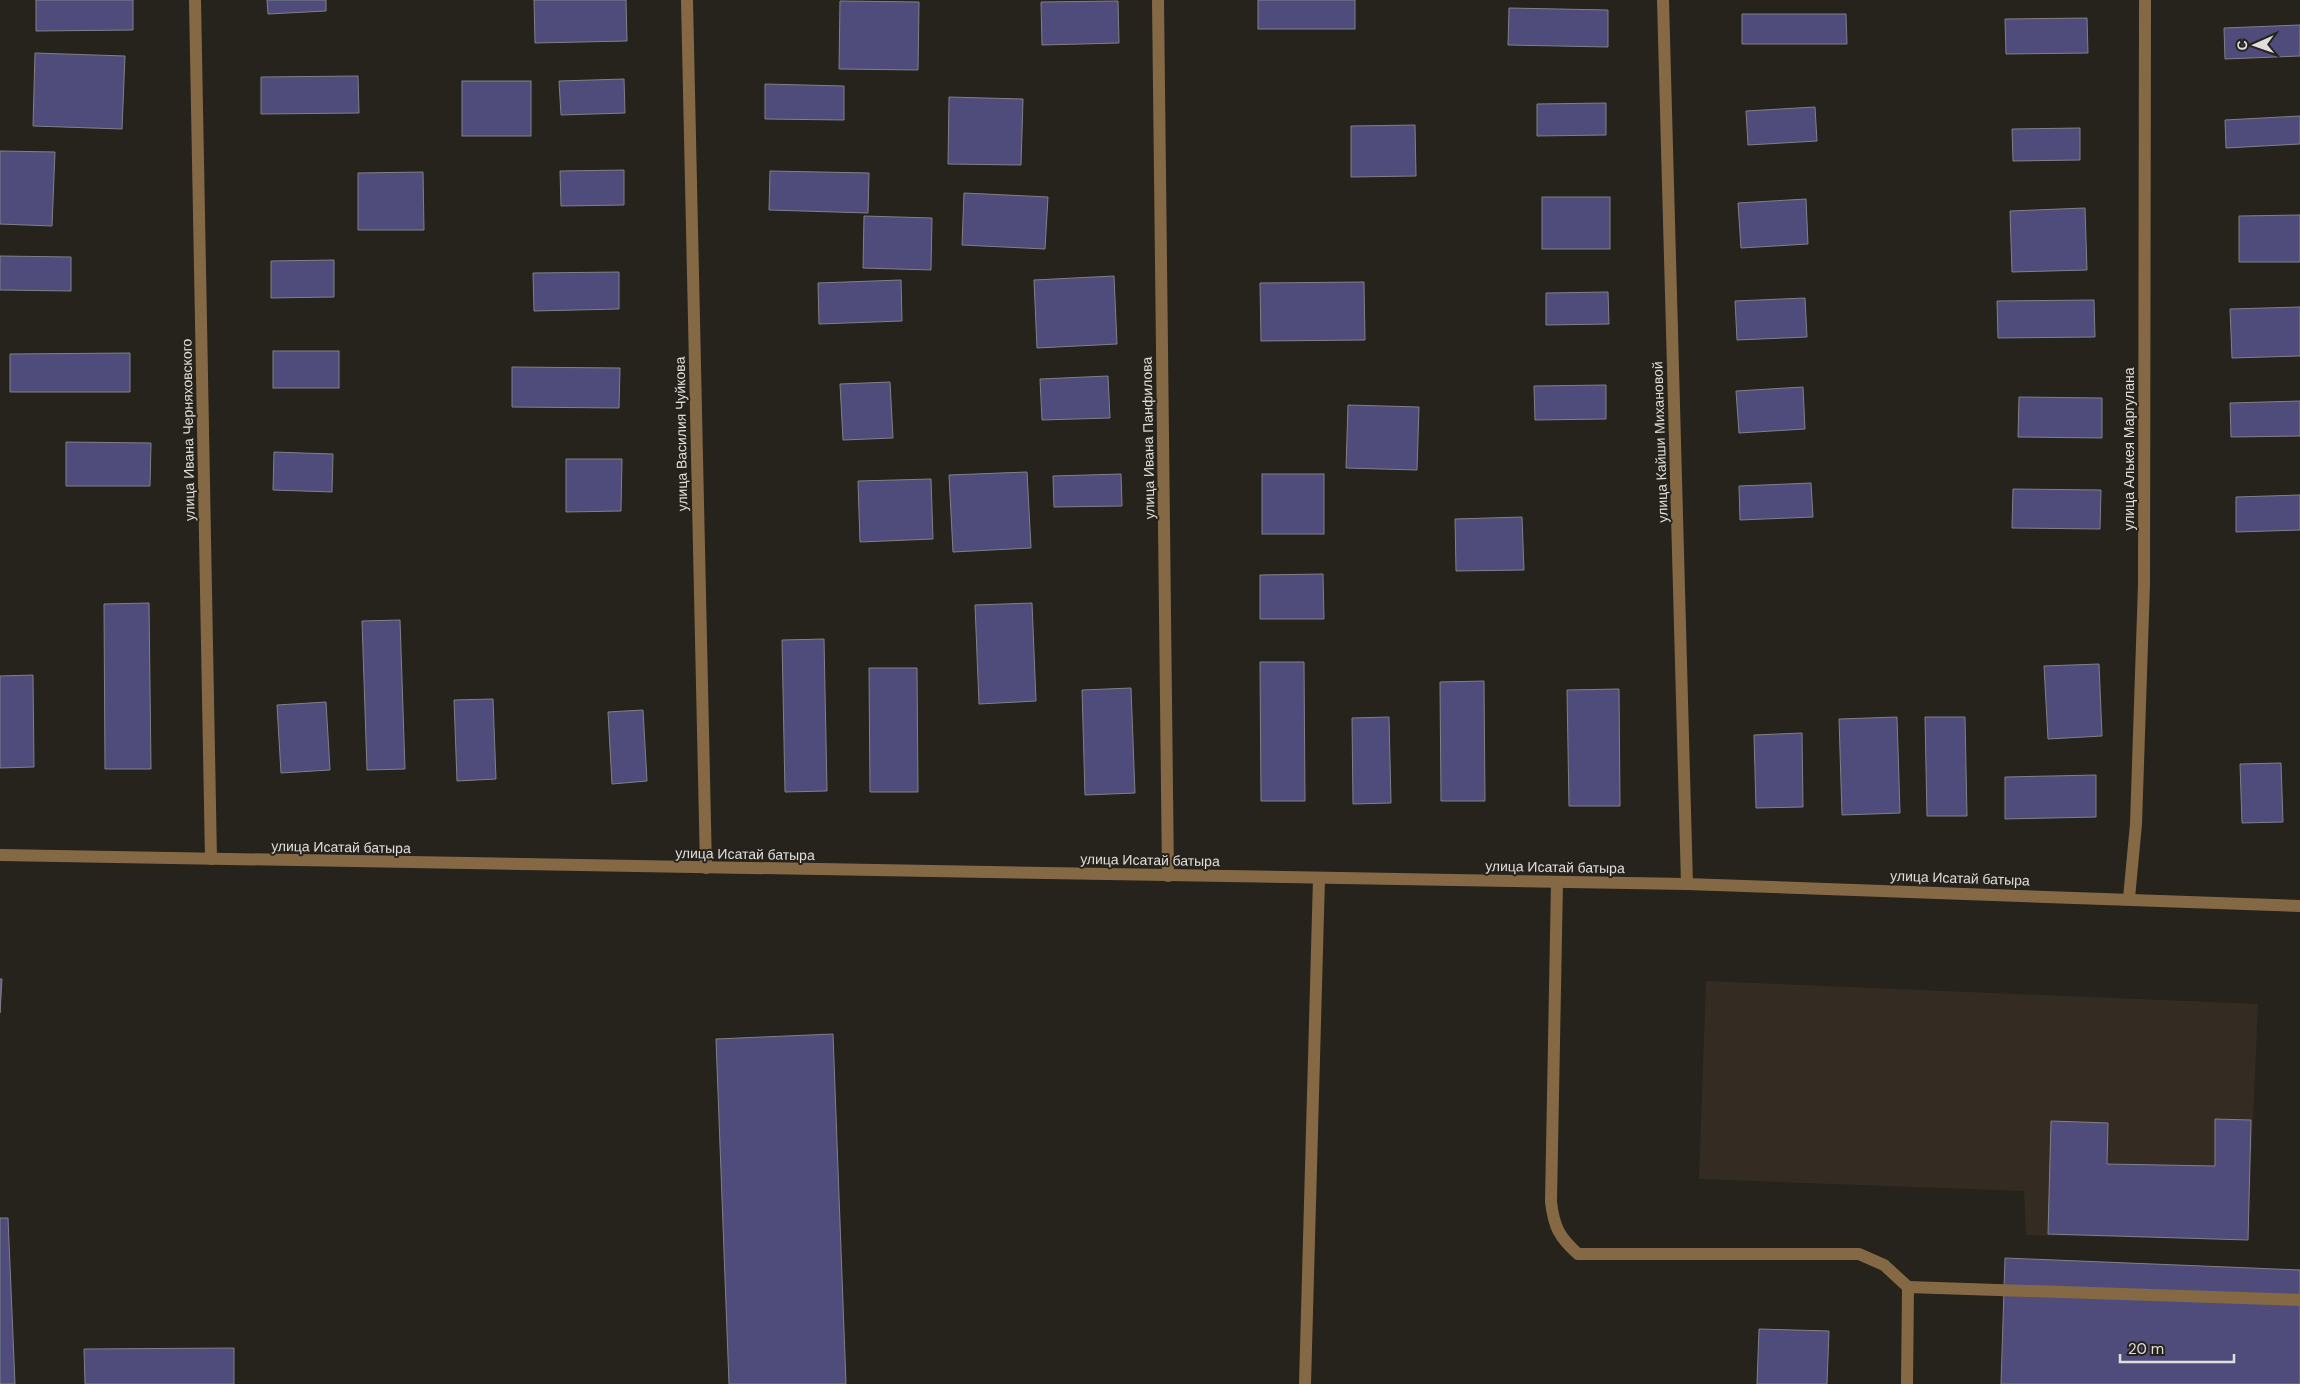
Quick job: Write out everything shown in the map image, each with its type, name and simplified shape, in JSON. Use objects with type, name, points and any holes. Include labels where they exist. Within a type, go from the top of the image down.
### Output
[{"type":"street","name":"улица Ивана Черняховского","points":[[195,0],[211,859]]},
{"type":"street","name":"улица Василия Чуйкова","points":[[687,0],[706,868]]},
{"type":"street","name":"улица Ивана Панфилова","points":[[1158,0],[1168,876]]},
{"type":"street","name":"улица Кайши Михановой","points":[[1663,0],[1686,884]]},
{"type":"street","name":"улица Алькея Маргулана","points":[[2130,898],[2136,824],[2144,584],[2145,0]]},
{"type":"street","name":"улица Исатай батыра","points":[[0,855],[1686,884],[2130,898],[2300,906]]},
{"type":"street","points":[[1305,1384],[1319,878]]},
{"type":"street","points":[[1557,882],[1551,1202],[1553,1219],[1562,1238],[1578,1254],[1859,1254],[1884,1265],[1908,1287],[2300,1300]]},
{"type":"street","points":[[1907,1384],[1908,1287]]},
{"type":"shaded area","points":[[1706,981],[2258,1004],[2248,1240],[2026,1235],[2024,1191],[1699,1179]]},
{"type":"building","points":[[36,0],[133,0],[133,30],[36,31]]},
{"type":"building","points":[[267,0],[326,0],[326,11],[268,14]]},
{"type":"building","points":[[534,0],[626,0],[627,41],[535,43]]},
{"type":"building","points":[[1258,0],[1355,0],[1355,29],[1258,29]]},
{"type":"building","points":[[840,1],[919,2],[918,70],[839,69]]},
{"type":"building","points":[[1118,1],[1119,43],[1042,45],[1041,2]]},
{"type":"building","points":[[1509,8],[1608,10],[1608,47],[1508,45]]},
{"type":"building","points":[[1742,14],[1846,14],[1847,44],[1742,44]]},
{"type":"building","points":[[2087,18],[2088,53],[2006,54],[2005,19]]},
{"type":"building","points":[[2300,25],[2300,56],[2225,59],[2224,28]]},
{"type":"building","points":[[35,53],[125,56],[122,129],[33,126]]},
{"type":"building","points":[[358,76],[359,113],[261,114],[261,77]]},
{"type":"building","points":[[624,79],[625,113],[561,115],[559,81]]},
{"type":"building","points":[[462,81],[531,81],[531,136],[462,136]]},
{"type":"building","points":[[765,84],[844,86],[844,120],[765,119]]},
{"type":"building","points":[[949,97],[1023,99],[1021,165],[948,164]]},
{"type":"building","points":[[1606,103],[1606,135],[1537,136],[1537,104]]},
{"type":"building","points":[[1815,107],[1817,141],[1748,145],[1746,111]]},
{"type":"building","points":[[2300,116],[2300,144],[2226,148],[2225,120]]},
{"type":"building","points":[[1415,125],[1416,176],[1351,177],[1351,126]]},
{"type":"building","points":[[2080,128],[2080,160],[2013,161],[2012,129]]},
{"type":"building","points":[[0,151],[55,152],[52,226],[0,224]]},
{"type":"building","points":[[624,170],[624,205],[561,206],[560,171]]},
{"type":"building","points":[[770,171],[869,173],[868,213],[769,210]]},
{"type":"building","points":[[423,172],[424,230],[358,230],[358,173]]},
{"type":"building","points":[[964,193],[1048,197],[1045,249],[962,245]]},
{"type":"building","points":[[1542,197],[1610,197],[1610,249],[1542,249]]},
{"type":"building","points":[[1806,199],[1808,244],[1741,248],[1738,203]]},
{"type":"building","points":[[2085,208],[2087,270],[2012,272],[2010,211]]},
{"type":"building","points":[[2300,215],[2300,262],[2239,262],[2239,216]]},
{"type":"building","points":[[864,216],[932,218],[931,270],[863,268]]},
{"type":"building","points":[[0,256],[71,257],[71,291],[0,290]]},
{"type":"building","points":[[334,260],[334,297],[271,298],[271,261]]},
{"type":"building","points":[[619,272],[619,309],[534,311],[533,273]]},
{"type":"building","points":[[1114,276],[1117,344],[1037,348],[1034,280]]},
{"type":"building","points":[[901,280],[902,321],[819,324],[818,283]]},
{"type":"building","points":[[1364,282],[1365,340],[1261,341],[1260,283]]},
{"type":"building","points":[[1608,292],[1609,324],[1546,325],[1546,293]]},
{"type":"building","points":[[1805,298],[1807,337],[1737,340],[1735,301]]},
{"type":"building","points":[[2094,300],[2095,337],[1998,338],[1997,301]]},
{"type":"building","points":[[2300,307],[2300,356],[2232,358],[2230,309]]},
{"type":"building","points":[[273,351],[339,351],[339,388],[273,388]]},
{"type":"building","points":[[130,353],[130,392],[10,392],[10,354]]},
{"type":"building","points":[[512,367],[620,368],[619,408],[512,407]]},
{"type":"building","points":[[1108,376],[1110,418],[1042,420],[1040,379]]},
{"type":"building","points":[[890,382],[893,438],[843,440],[840,384]]},
{"type":"building","points":[[1606,385],[1606,419],[1535,420],[1534,386]]},
{"type":"building","points":[[1803,387],[1805,429],[1739,433],[1736,391]]},
{"type":"building","points":[[2019,397],[2102,398],[2102,438],[2018,437]]},
{"type":"building","points":[[2300,401],[2300,436],[2231,437],[2230,403]]},
{"type":"building","points":[[1348,405],[1419,407],[1417,470],[1346,468]]},
{"type":"building","points":[[66,442],[151,443],[150,486],[66,486]]},
{"type":"building","points":[[274,452],[333,454],[332,492],[273,490]]},
{"type":"building","points":[[566,459],[622,459],[621,511],[566,512]]},
{"type":"building","points":[[1027,472],[1031,548],[953,552],[949,475]]},
{"type":"building","points":[[1121,474],[1122,506],[1054,507],[1053,476]]},
{"type":"building","points":[[1262,474],[1324,474],[1324,534],[1262,534]]},
{"type":"building","points":[[931,479],[933,539],[860,542],[858,481]]},
{"type":"building","points":[[1811,483],[1813,517],[1740,520],[1739,486]]},
{"type":"building","points":[[2013,489],[2101,490],[2100,529],[2012,528]]},
{"type":"building","points":[[2300,495],[2300,530],[2236,532],[2236,497]]},
{"type":"building","points":[[1522,517],[1524,570],[1456,571],[1455,519]]},
{"type":"building","points":[[1323,574],[1324,619],[1260,619],[1260,575]]},
{"type":"building","points":[[149,603],[151,769],[105,769],[104,604]]},
{"type":"building","points":[[1032,603],[1036,701],[979,704],[975,605]]},
{"type":"building","points":[[400,620],[405,769],[367,770],[362,621]]},
{"type":"building","points":[[824,639],[827,791],[785,792],[782,640]]},
{"type":"building","points":[[1260,662],[1304,662],[1305,801],[1261,801]]},
{"type":"building","points":[[2099,664],[2102,736],[2048,739],[2044,666]]},
{"type":"building","points":[[869,668],[917,668],[918,792],[870,792]]},
{"type":"building","points":[[33,675],[34,767],[0,768],[0,676]]},
{"type":"building","points":[[1484,681],[1485,801],[1441,801],[1440,682]]},
{"type":"building","points":[[1131,688],[1135,793],[1085,795],[1082,690]]},
{"type":"building","points":[[1619,689],[1620,806],[1569,806],[1567,690]]},
{"type":"building","points":[[493,699],[496,779],[457,781],[454,700]]},
{"type":"building","points":[[326,702],[330,770],[281,773],[277,705]]},
{"type":"building","points":[[643,710],[647,781],[612,784],[608,712]]},
{"type":"building","points":[[1389,717],[1391,803],[1353,804],[1352,718]]},
{"type":"building","points":[[1897,717],[1900,813],[1842,815],[1839,719]]},
{"type":"building","points":[[1925,717],[1965,717],[1967,816],[1927,816]]},
{"type":"building","points":[[1802,733],[1803,807],[1756,808],[1754,735]]},
{"type":"building","points":[[2281,763],[2283,822],[2242,823],[2240,764]]},
{"type":"building","points":[[2096,775],[2096,817],[2005,819],[2005,777]]},
{"type":"building","points":[[0,979],[2,979],[0,1013]]},
{"type":"building","points":[[833,1034],[846,1384],[729,1384],[716,1039]]},
{"type":"building","points":[[2215,1119],[2251,1120],[2248,1240],[2048,1234],[2051,1121],[2108,1123],[2107,1164],[2215,1166]]},
{"type":"building","points":[[0,1218],[8,1218],[15,1384],[0,1384]]},
{"type":"building","points":[[2005,1258],[2300,1270],[2300,1384],[2001,1384]]},
{"type":"building","points":[[1759,1329],[1829,1331],[1827,1384],[1757,1384]]},
{"type":"building","points":[[234,1348],[234,1384],[85,1384],[84,1349]]}]
